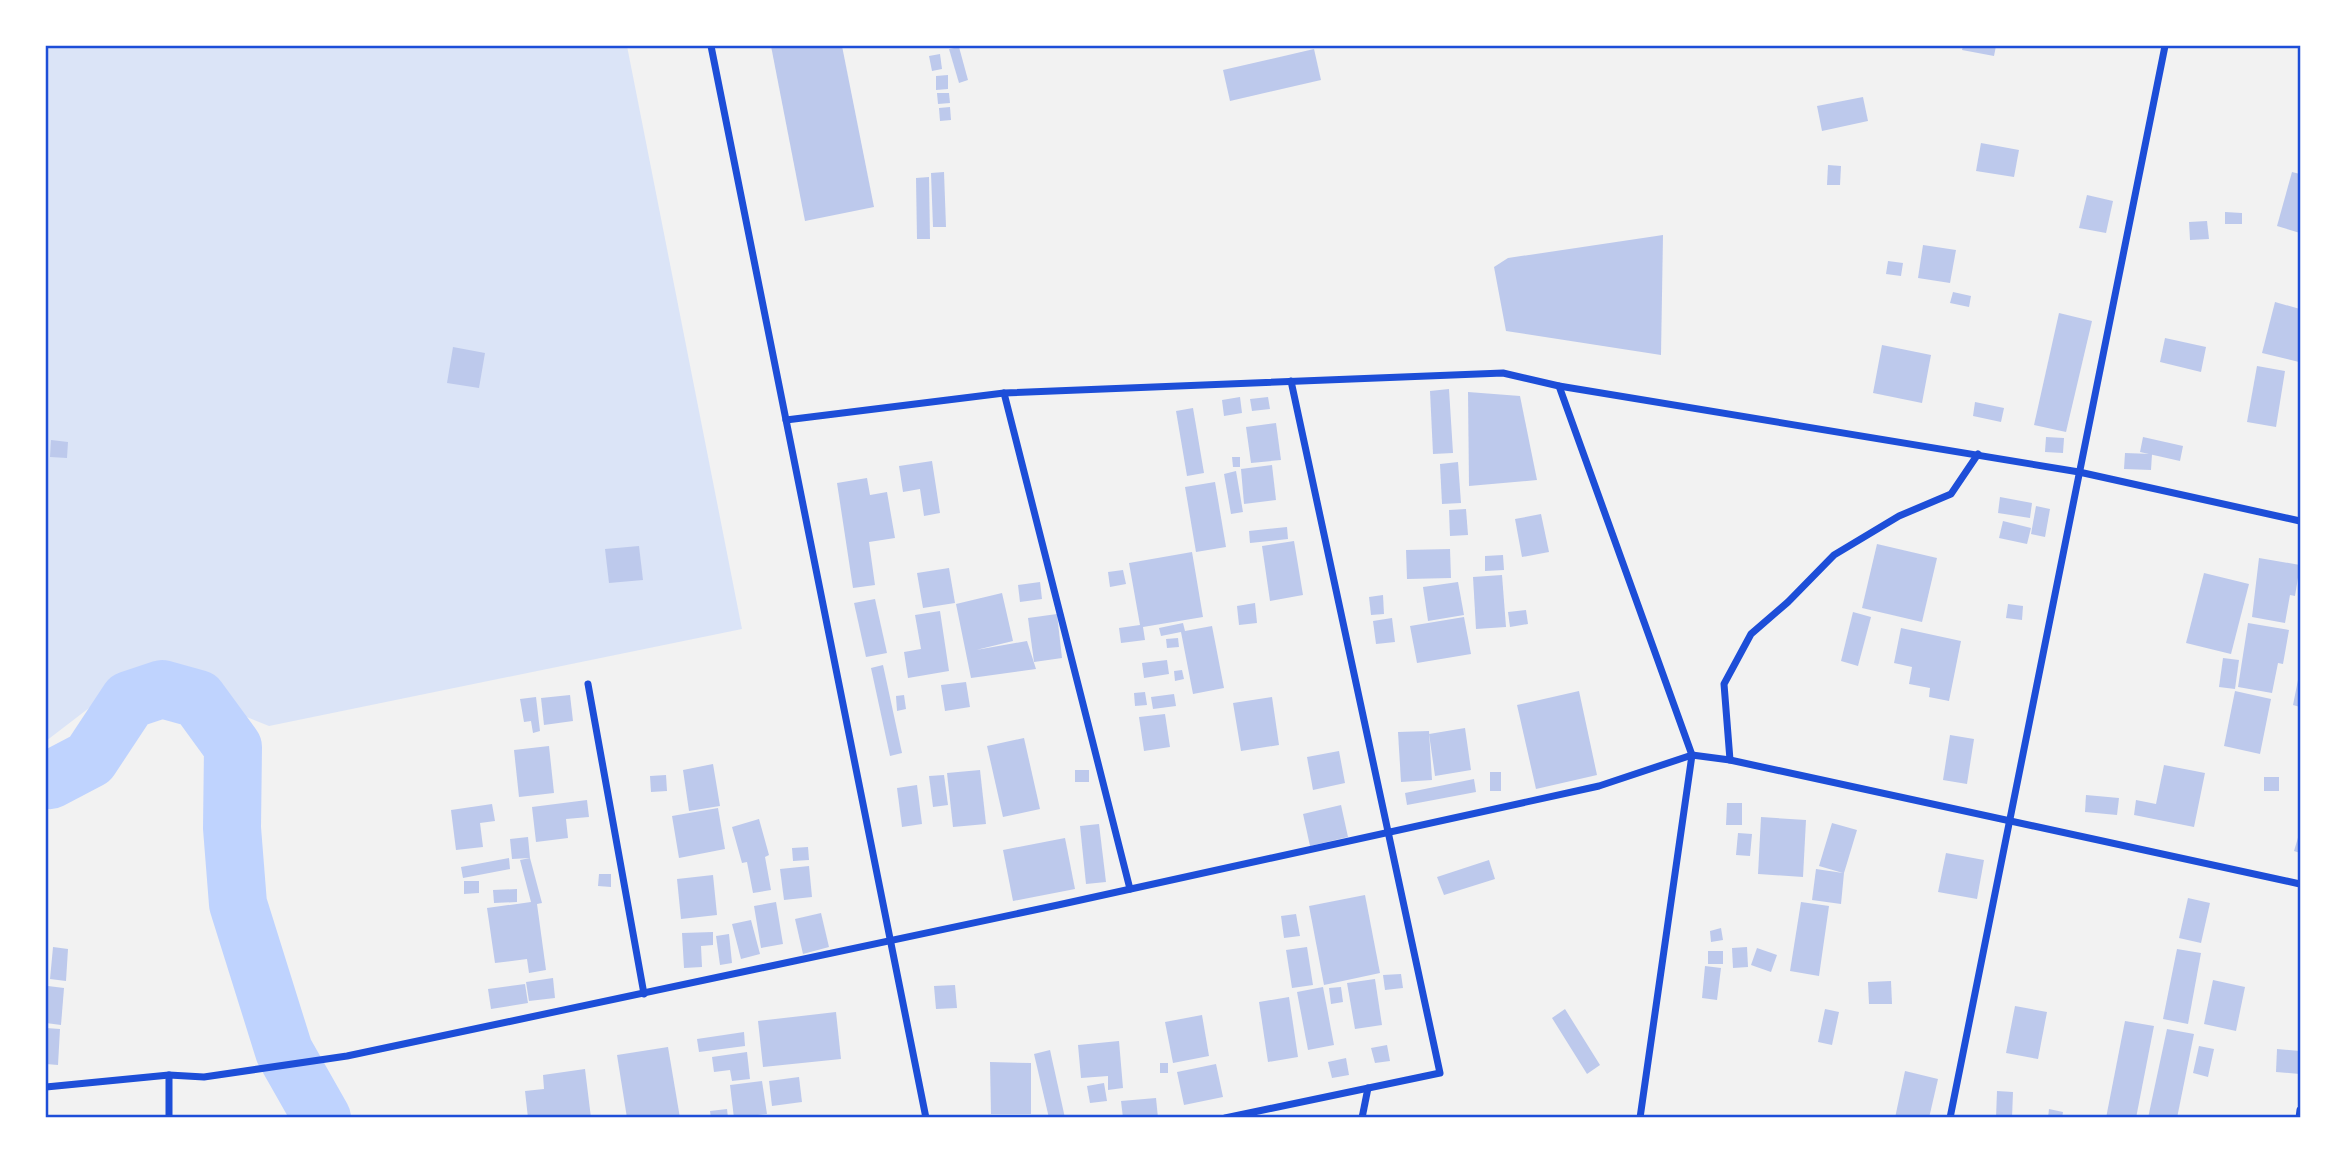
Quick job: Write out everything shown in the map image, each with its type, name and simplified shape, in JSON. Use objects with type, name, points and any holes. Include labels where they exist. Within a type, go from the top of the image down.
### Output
[{"type":"street","points":[[710,46],[926,1118]]},
{"type":"street","points":[[1950,1118],[2165,46]]},
{"type":"street","points":[[786,420],[1004,393],[1503,373],[1559,386],[2079,472],[2301,520]]},
{"type":"street","points":[[1225,1118],[1440,1073],[1291,381]]},
{"type":"street","points":[[1559,386],[1692,755],[1640,1118]]},
{"type":"street","points":[[1004,393],[1130,890]]},
{"type":"street","points":[[1730,760],[1724,684],[1751,635],[1834,555],[1899,516],[1951,494],[1978,454]]},
{"type":"street","points":[[587,684],[644,994]]},
{"type":"street","points":[[46,1087],[169,1075],[204,1077],[347,1056],[1130,890],[1599,786],[1692,755],[1730,760],[2301,884]]},
{"type":"street","points":[[169,1075],[169,1118]]},
{"type":"street","points":[[1362,1118],[1368,1088]]},
{"type":"street","points":[[2299,1118],[2301,1110]]},
{"type":"shaded area","points":[[46,46],[627,46],[742,629],[269,726],[136,672],[46,741]]},
{"type":"building","points":[[771,46],[842,46],[874,207],[805,221]]},
{"type":"building","points":[[1963,46],[1996,46],[1994,56],[1962,50]]},
{"type":"building","points":[[959,47],[968,80],[959,83],[949,49]]},
{"type":"building","points":[[1314,49],[1321,80],[1230,101],[1223,70]]},
{"type":"building","points":[[940,54],[942,69],[932,71],[929,56]]},
{"type":"building","points":[[948,75],[948,89],[936,90],[936,76]]},
{"type":"building","points":[[937,93],[949,93],[950,103],[938,104]]},
{"type":"building","points":[[1863,97],[1868,121],[1822,131],[1817,106]]},
{"type":"building","points":[[950,107],[951,120],[940,121],[939,108]]},
{"type":"building","points":[[1981,143],[2019,150],[2014,177],[1976,171]]},
{"type":"building","points":[[1828,165],[1841,166],[1840,185],[1827,185]]},
{"type":"building","points":[[944,172],[946,227],[933,227],[931,173]]},
{"type":"building","points":[[2292,172],[2300,174],[2300,233],[2277,226]]},
{"type":"building","points":[[929,177],[930,239],[917,239],[916,178]]},
{"type":"building","points":[[2087,195],[2113,201],[2106,233],[2079,228]]},
{"type":"building","points":[[2225,212],[2242,213],[2242,224],[2225,224]]},
{"type":"building","points":[[2207,221],[2209,239],[2190,240],[2189,222]]},
{"type":"building","points":[[1663,235],[1661,355],[1506,331],[1494,267],[1508,258]]},
{"type":"building","points":[[1923,245],[1956,250],[1950,283],[1918,278]]},
{"type":"building","points":[[1888,261],[1903,263],[1901,276],[1886,274]]},
{"type":"building","points":[[1953,292],[1971,296],[1969,307],[1950,303]]},
{"type":"building","points":[[2275,302],[2300,309],[2299,362],[2262,353]]},
{"type":"building","points":[[2059,313],[2092,321],[2066,432],[2034,425]]},
{"type":"building","points":[[2165,338],[2206,347],[2201,372],[2160,362]]},
{"type":"building","points":[[1882,345],[1931,355],[1922,403],[1873,393]]},
{"type":"building","points":[[453,347],[485,353],[479,388],[447,383]]},
{"type":"building","points":[[2257,366],[2285,371],[2276,427],[2247,422]]},
{"type":"building","points":[[1449,389],[1453,453],[1433,454],[1430,391]]},
{"type":"building","points":[[1468,392],[1520,396],[1537,480],[1469,486]]},
{"type":"building","points":[[1240,397],[1242,413],[1224,416],[1222,400]]},
{"type":"building","points":[[1268,397],[1270,409],[1252,411],[1250,399]]},
{"type":"building","points":[[1975,402],[2004,408],[2001,422],[1973,416]]},
{"type":"building","points":[[1193,408],[1204,473],[1187,476],[1176,411]]},
{"type":"building","points":[[1276,423],[1281,460],[1251,463],[1246,427]]},
{"type":"building","points":[[2046,437],[2064,438],[2063,453],[2045,452]]},
{"type":"building","points":[[2143,437],[2183,446],[2180,461],[2140,452]]},
{"type":"building","points":[[51,440],[68,442],[67,458],[50,457]]},
{"type":"building","points":[[2125,453],[2152,454],[2151,470],[2124,469]]},
{"type":"building","points":[[1232,457],[1240,457],[1240,467],[1233,467]]},
{"type":"building","points":[[932,461],[940,513],[924,516],[920,489],[903,492],[899,466]]},
{"type":"building","points":[[1458,462],[1461,503],[1442,504],[1440,464]]},
{"type":"building","points":[[1272,465],[1276,500],[1244,504],[1241,469]]},
{"type":"building","points":[[1236,471],[1243,512],[1231,514],[1224,474]]},
{"type":"building","points":[[867,478],[870,495],[887,492],[895,538],[869,542],[875,585],[853,588],[837,483]]},
{"type":"building","points":[[1215,482],[1226,547],[1196,552],[1185,487]]},
{"type":"building","points":[[2000,497],[2032,503],[2030,518],[1998,513]]},
{"type":"building","points":[[2036,506],[2050,509],[2045,537],[2031,534]]},
{"type":"building","points":[[1466,509],[1468,535],[1450,536],[1449,510]]},
{"type":"building","points":[[1541,514],[1549,552],[1522,557],[1515,519]]},
{"type":"building","points":[[2003,521],[2031,528],[2027,544],[1999,538]]},
{"type":"building","points":[[1287,527],[1288,539],[1250,543],[1249,531]]},
{"type":"building","points":[[1294,541],[1303,595],[1270,601],[1262,546]]},
{"type":"building","points":[[1877,544],[1937,558],[1922,622],[1862,608]]},
{"type":"building","points":[[639,546],[643,580],[609,583],[605,549]]},
{"type":"building","points":[[1450,549],[1451,578],[1407,579],[1406,550]]},
{"type":"building","points":[[1192,552],[1203,617],[1143,627],[1145,640],[1121,643],[1119,628],[1140,625],[1129,563]]},
{"type":"building","points":[[1503,555],[1504,570],[1485,571],[1485,556]]},
{"type":"building","points":[[2259,558],[2300,565],[2295,596],[2290,595],[2285,623],[2252,617]]},
{"type":"building","points":[[949,568],[955,603],[923,608],[917,573]]},
{"type":"building","points":[[1123,570],[1126,584],[1110,587],[1108,572]]},
{"type":"building","points":[[2204,573],[2249,584],[2231,654],[2186,643]]},
{"type":"building","points":[[1502,575],[1506,627],[1476,629],[1473,577]]},
{"type":"building","points":[[1040,582],[1042,599],[1020,602],[1018,585]]},
{"type":"building","points":[[1458,582],[1464,615],[1428,621],[1423,587]]},
{"type":"building","points":[[1002,593],[1013,641],[976,650],[1027,641],[1036,669],[971,678],[956,604]]},
{"type":"building","points":[[1383,595],[1384,614],[1371,615],[1369,597]]},
{"type":"building","points":[[875,599],[887,653],[866,657],[854,603]]},
{"type":"building","points":[[1255,603],[1257,623],[1239,625],[1237,606]]},
{"type":"building","points":[[2008,604],[2023,606],[2022,620],[2006,618]]},
{"type":"building","points":[[1526,610],[1528,624],[1510,627],[1508,612]]},
{"type":"building","points":[[940,611],[949,671],[908,678],[904,652],[921,649],[915,615]]},
{"type":"building","points":[[1853,612],[1871,617],[1858,666],[1841,661]]},
{"type":"building","points":[[1057,614],[1062,658],[1034,662],[1028,618]]},
{"type":"building","points":[[1464,617],[1471,654],[1417,663],[1410,626]]},
{"type":"building","points":[[1392,618],[1395,642],[1376,644],[1373,621]]},
{"type":"building","points":[[1183,623],[1185,631],[1212,626],[1224,688],[1193,694],[1181,632],[1161,636],[1159,628]]},
{"type":"building","points":[[2248,623],[2289,630],[2283,664],[2278,663],[2272,693],[2238,687]]},
{"type":"building","points":[[1901,628],[1961,641],[1949,701],[1929,697],[1930,688],[1909,684],[1912,667],[1894,663]]},
{"type":"building","points":[[1178,638],[1179,647],[1167,648],[1166,639]]},
{"type":"building","points":[[2223,658],[2239,660],[2235,689],[2219,687]]},
{"type":"building","points":[[1167,660],[1169,674],[1144,678],[1142,663]]},
{"type":"building","points":[[883,665],[902,753],[890,756],[871,668]]},
{"type":"building","points":[[1182,670],[1184,679],[1175,681],[1174,671]]},
{"type":"building","points":[[2300,675],[2300,707],[2293,705]]},
{"type":"building","points":[[966,682],[970,707],[945,711],[941,685]]},
{"type":"building","points":[[1579,691],[1597,775],[1536,789],[1517,705]]},
{"type":"building","points":[[2235,691],[2271,699],[2260,754],[2224,746]]},
{"type":"building","points":[[1145,692],[1147,705],[1135,706],[1134,693]]},
{"type":"building","points":[[1174,694],[1176,706],[1153,709],[1151,697]]},
{"type":"building","points":[[570,695],[573,721],[544,725],[541,698]]},
{"type":"building","points":[[904,695],[906,709],[897,711],[896,696]]},
{"type":"building","points":[[536,697],[540,731],[533,733],[531,721],[524,722],[520,699]]},
{"type":"building","points":[[1272,697],[1279,745],[1241,751],[1233,703]]},
{"type":"building","points":[[1165,714],[1170,747],[1144,751],[1139,717]]},
{"type":"building","points":[[1465,728],[1471,770],[1435,776],[1429,734]]},
{"type":"building","points":[[1429,731],[1432,780],[1401,782],[1398,732]]},
{"type":"building","points":[[1950,735],[1974,739],[1967,784],[1943,780]]},
{"type":"building","points":[[1024,738],[1040,809],[1003,817],[987,746]]},
{"type":"building","points":[[549,746],[554,793],[519,797],[514,750]]},
{"type":"building","points":[[1339,751],[1345,783],[1313,790],[1307,757]]},
{"type":"building","points":[[713,764],[720,806],[689,811],[683,770]]},
{"type":"building","points":[[2164,765],[2205,773],[2194,827],[2134,815],[2136,800],[2156,804]]},
{"type":"building","points":[[980,770],[986,824],[953,827],[947,773]]},
{"type":"building","points":[[1075,770],[1089,770],[1089,782],[1075,782]]},
{"type":"building","points":[[1490,772],[1501,772],[1501,791],[1490,791]]},
{"type":"building","points":[[666,775],[667,791],[651,792],[650,776]]},
{"type":"building","points":[[944,775],[948,805],[933,807],[929,776]]},
{"type":"building","points":[[2264,777],[2279,777],[2279,791],[2264,791]]},
{"type":"building","points":[[1474,779],[1476,792],[1407,805],[1405,793]]},
{"type":"building","points":[[917,785],[922,824],[902,827],[897,788]]},
{"type":"building","points":[[2086,795],[2119,798],[2117,815],[2085,812]]},
{"type":"building","points":[[587,800],[589,817],[566,819],[568,838],[536,842],[532,807]]},
{"type":"building","points":[[1727,803],[1742,803],[1742,825],[1726,825]]},
{"type":"building","points":[[492,804],[495,821],[480,823],[483,847],[456,850],[451,810]]},
{"type":"building","points":[[1341,805],[1348,837],[1310,846],[1303,814]]},
{"type":"building","points":[[718,808],[725,849],[679,858],[672,816]]},
{"type":"building","points":[[1761,817],[1806,820],[1803,877],[1758,874]]},
{"type":"building","points":[[759,819],[769,855],[765,857],[771,890],[753,893],[747,862],[742,863],[732,827]]},
{"type":"building","points":[[1832,823],[1857,830],[1844,873],[1841,904],[1812,900],[1816,869],[1843,873],[1819,866]]},
{"type":"building","points":[[1099,824],[1106,882],[1086,884],[1080,826]]},
{"type":"building","points":[[2300,831],[2300,853],[2294,851]]},
{"type":"building","points":[[1738,833],[1752,834],[1750,856],[1736,855]]},
{"type":"building","points":[[528,837],[530,858],[512,859],[510,839]]},
{"type":"building","points":[[1065,838],[1075,889],[1013,901],[1003,850]]},
{"type":"building","points":[[808,847],[809,860],[793,861],[792,848]]},
{"type":"building","points":[[1946,853],[1984,860],[1977,899],[1938,892]]},
{"type":"building","points":[[509,858],[510,869],[463,878],[461,867]]},
{"type":"building","points":[[530,858],[542,903],[537,904],[546,970],[529,973],[527,959],[495,963],[487,908],[531,902],[520,860]]},
{"type":"building","points":[[1489,860],[1495,879],[1444,895],[1437,877]]},
{"type":"building","points":[[809,866],[812,897],[784,900],[780,869]]},
{"type":"building","points":[[599,874],[611,874],[611,887],[598,886]]},
{"type":"building","points":[[713,875],[717,915],[681,919],[677,879]]},
{"type":"building","points":[[464,881],[479,881],[479,893],[464,894]]},
{"type":"building","points":[[517,889],[517,902],[494,903],[493,890]]},
{"type":"building","points":[[1365,895],[1380,973],[1324,985],[1309,906]]},
{"type":"building","points":[[2188,898],[2210,903],[2201,943],[2179,938]]},
{"type":"building","points":[[776,902],[783,944],[761,948],[754,906]]},
{"type":"building","points":[[1801,902],[1829,906],[1819,976],[1790,971]]},
{"type":"building","points":[[821,913],[829,947],[803,954],[795,919]]},
{"type":"building","points":[[1296,914],[1300,936],[1284,938],[1281,916]]},
{"type":"building","points":[[751,920],[760,954],[741,959],[732,924]]},
{"type":"building","points":[[1721,928],[1723,940],[1711,942],[1710,931]]},
{"type":"building","points":[[713,932],[713,945],[701,946],[702,967],[684,968],[682,933]]},
{"type":"building","points":[[729,934],[732,963],[720,965],[716,936]]},
{"type":"building","points":[[53,947],[68,949],[66,981],[50,979]]},
{"type":"building","points":[[1307,947],[1313,985],[1292,988],[1286,950]]},
{"type":"building","points":[[1747,947],[1748,967],[1733,968],[1732,948]]},
{"type":"building","points":[[1757,948],[1777,955],[1771,972],[1751,965]]},
{"type":"building","points":[[2177,949],[2201,953],[2188,1024],[2163,1019]]},
{"type":"building","points":[[1708,951],[1723,951],[1723,964],[1708,964]]},
{"type":"building","points":[[1705,966],[1721,968],[1717,1000],[1702,998]]},
{"type":"building","points":[[1401,974],[1403,988],[1385,990],[1383,975]]},
{"type":"building","points":[[553,978],[555,998],[529,1001],[526,982]]},
{"type":"building","points":[[1375,979],[1382,1025],[1355,1029],[1347,983]]},
{"type":"building","points":[[2213,980],[2245,987],[2236,1031],[2204,1024]]},
{"type":"building","points":[[1891,981],[1892,1004],[1869,1004],[1868,982]]},
{"type":"building","points":[[525,984],[528,1003],[491,1009],[488,989]]},
{"type":"building","points":[[955,985],[957,1008],[936,1009],[934,986]]},
{"type":"building","points":[[48,986],[64,988],[61,1025],[46,1023]]},
{"type":"building","points":[[1323,987],[1334,1045],[1308,1050],[1297,992]]},
{"type":"building","points":[[1341,987],[1343,1002],[1331,1004],[1329,988]]},
{"type":"building","points":[[1289,997],[1298,1057],[1268,1062],[1259,1002]]},
{"type":"building","points":[[2015,1006],[2047,1012],[2038,1059],[2006,1053]]},
{"type":"building","points":[[1565,1009],[1600,1065],[1587,1074],[1552,1018]]},
{"type":"building","points":[[1825,1009],[1839,1012],[1832,1045],[1818,1042]]},
{"type":"building","points":[[836,1012],[841,1059],[763,1067],[758,1021]]},
{"type":"building","points":[[1202,1015],[1209,1056],[1173,1063],[1165,1022]]},
{"type":"building","points":[[2125,1021],[2154,1026],[2136,1118],[2106,1118]]},
{"type":"building","points":[[46,1028],[60,1029],[58,1065],[46,1064]]},
{"type":"building","points":[[2167,1029],[2194,1034],[2177,1118],[2148,1118]]},
{"type":"building","points":[[744,1032],[745,1046],[699,1052],[697,1039]]},
{"type":"building","points":[[1119,1041],[1123,1088],[1108,1090],[1108,1076],[1081,1078],[1078,1045]]},
{"type":"building","points":[[1387,1045],[1390,1061],[1375,1063],[1371,1048]]},
{"type":"building","points":[[2199,1046],[2214,1049],[2208,1077],[2193,1073]]},
{"type":"building","points":[[668,1047],[680,1118],[627,1118],[617,1055]]},
{"type":"building","points":[[2277,1049],[2300,1051],[2300,1074],[2276,1072]]},
{"type":"building","points":[[1050,1050],[1065,1118],[1049,1118],[1034,1054]]},
{"type":"building","points":[[747,1052],[750,1079],[732,1081],[730,1070],[714,1072],[712,1057]]},
{"type":"building","points":[[1346,1058],[1349,1075],[1332,1078],[1328,1062]]},
{"type":"building","points":[[990,1062],[1031,1063],[1031,1114],[991,1114]]},
{"type":"building","points":[[1160,1063],[1168,1063],[1168,1073],[1160,1073]]},
{"type":"building","points":[[1216,1064],[1223,1097],[1184,1105],[1177,1072]]},
{"type":"building","points":[[585,1069],[591,1118],[528,1118],[525,1091],[544,1089],[543,1075]]},
{"type":"building","points":[[1905,1071],[1938,1079],[1929,1118],[1895,1118]]},
{"type":"building","points":[[799,1077],[802,1102],[772,1106],[769,1081]]},
{"type":"building","points":[[762,1081],[767,1114],[734,1118],[730,1085]]},
{"type":"building","points":[[1104,1083],[1107,1101],[1090,1103],[1087,1086]]},
{"type":"building","points":[[1997,1091],[2013,1092],[2012,1118],[1996,1118]]},
{"type":"building","points":[[1156,1098],[1158,1118],[1123,1118],[1121,1101]]},
{"type":"building","points":[[727,1109],[728,1118],[711,1118],[710,1111]]},
{"type":"building","points":[[2049,1109],[2063,1112],[2062,1118],[2048,1118]]},
{"type":"waterway","points":[[46,778],[50,780],[90,759],[129,700],[162,689],[198,699],[233,747],[232,828],[238,904],[284,1051],[322,1118]]}]
